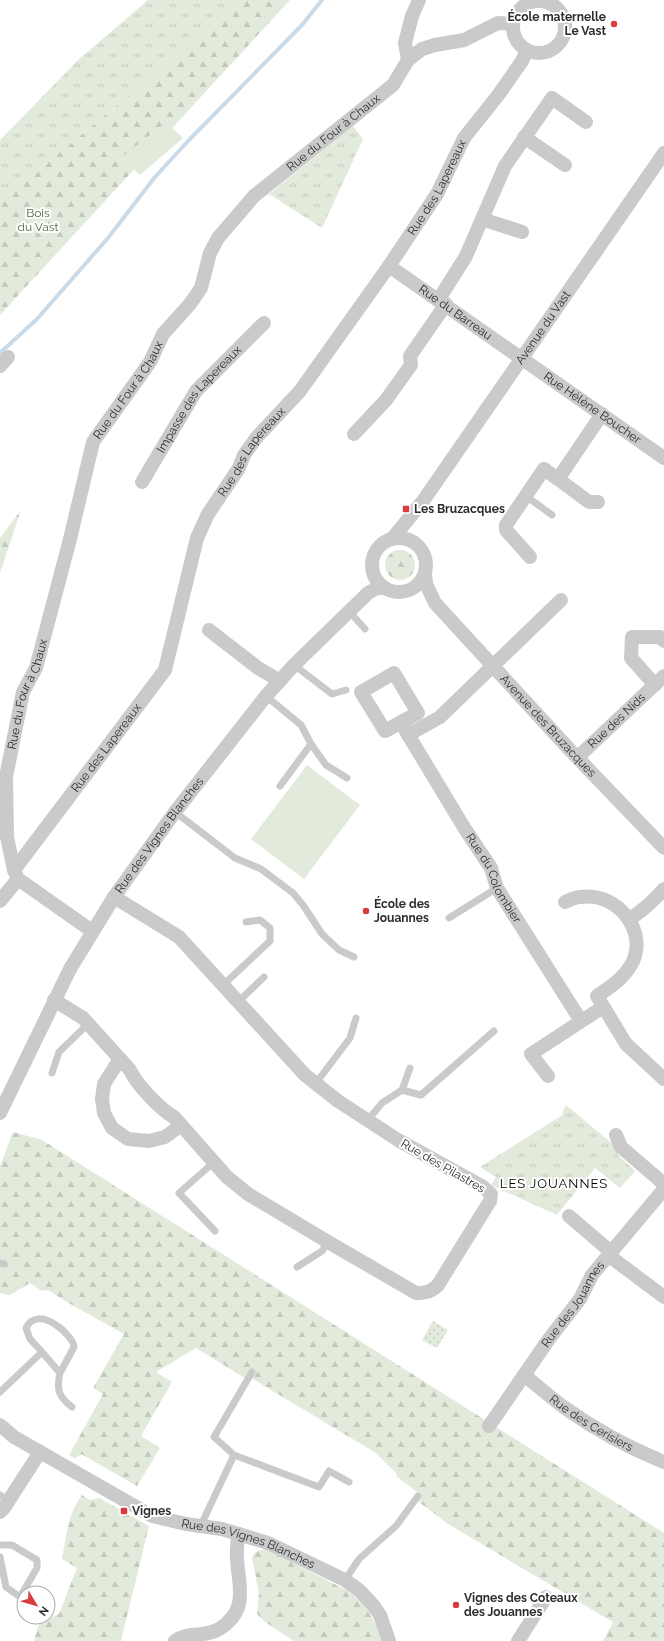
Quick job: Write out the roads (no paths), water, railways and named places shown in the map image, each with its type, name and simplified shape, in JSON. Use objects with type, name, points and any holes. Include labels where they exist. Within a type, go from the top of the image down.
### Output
[{"type":"street","points":[[408,60],[405,43],[412,16],[419,0]]},
{"type":"street","points":[[543,0],[560,10],[564,18],[566,29],[558,46],[550,51],[538,53],[527,50],[514,36],[513,24],[516,13],[521,8],[533,1],[543,0]]},
{"type":"street","name":"Rue du Four à Chaux","points":[[16,874],[7,837],[6,777],[23,692],[36,668],[93,442],[150,362],[163,334],[190,304],[201,288],[210,253],[218,238],[254,196],[393,85],[408,60],[422,49],[464,40],[498,23],[513,24]]},
{"type":"street","name":"Rue des Lapereaux","points":[[16,874],[165,670],[197,538],[208,514],[239,468],[244,454],[257,437],[300,392],[389,266],[437,194],[464,138],[499,94],[522,61],[527,50]]},
{"type":"street","points":[[354,434],[390,394],[411,365],[410,356],[442,302],[466,256],[505,166],[552,98],[586,122]]},
{"type":"street","points":[[524,137],[565,165]]},
{"type":"street","name":"Avenue du Vast","points":[[392,539],[423,501],[664,153]]},
{"type":"street","points":[[482,219],[522,232]]},
{"type":"street","name":"Rue du Barreau","points":[[389,266],[522,359]]},
{"type":"street","name":"Impasse des Lapereaux","points":[[142,482],[196,391],[264,323]]},
{"type":"street","name":"Rue Hélène Boucher","points":[[522,359],[664,458]]},
{"type":"street","points":[[558,479],[602,414]]},
{"type":"street","points":[[530,557],[506,530],[506,525],[544,469],[589,502],[598,502]]},
{"type":"street","name":"Avenue du Vast","points":[[417,544],[415,522],[418,510],[423,501]]},
{"type":"street","points":[[405,538],[417,544],[425,559],[425,572],[419,583],[406,591],[396,592],[380,583],[372,567],[374,555],[381,544],[392,539],[405,538]]},
{"type":"street","name":"Avenue des Bruzacques","points":[[425,572],[426,584],[435,603],[664,848]]},
{"type":"street","name":"Rue des Vignes Blanches","points":[[0,1113],[54,1000],[92,931],[174,812],[280,680],[349,610],[380,583]]},
{"type":"street","name":"Avenue des Bruzacques","points":[[406,591],[420,595],[435,603]]},
{"type":"street","name":"Rue du Colombier","points":[[561,600],[440,717],[404,729],[465,829],[491,868],[497,888],[581,1021]]},
{"type":"street","points":[[209,630],[258,668],[280,680]]},
{"type":"street","name":"Rue des Nids","points":[[578,757],[659,680],[631,658],[632,637],[660,636],[664,641]]},
{"type":"street","points":[[0,901],[16,874],[92,931]]},
{"type":"street","points":[[629,919],[635,916],[664,889]]},
{"type":"street","name":"Rue des Pilastres","points":[[54,1000],[83,1018],[130,1070],[133,1078],[165,1112],[174,1117],[213,1163],[248,1194],[416,1293],[425,1293],[433,1290],[438,1285],[490,1201],[491,1194],[483,1187],[398,1140],[338,1101],[305,1075],[222,986],[179,937],[114,897]]},
{"type":"street","points":[[548,1076],[531,1054],[581,1021],[616,984],[631,965],[636,954],[634,930],[629,919],[615,905],[599,898],[580,897],[565,902]]},
{"type":"street","points":[[600,1002],[626,1044],[664,1079]]},
{"type":"street","points":[[121,1060],[104,1084],[102,1099],[104,1113],[112,1128],[128,1139],[149,1141],[165,1137],[181,1125]]},
{"type":"street","points":[[616,1135],[621,1147],[664,1184]]},
{"type":"street","name":"Rue des Jouannes","points":[[489,1426],[549,1339],[580,1299],[592,1275],[664,1189]]},
{"type":"street","points":[[569,1216],[609,1254],[664,1297]]},
{"type":"street","name":"Rue des Cerisiers","points":[[524,1375],[564,1408],[605,1434],[638,1452],[664,1462]]},
{"type":"street","name":"Rue des Vignes Blanches","points":[[0,1425],[14,1437],[152,1516],[222,1529],[268,1543],[345,1580],[360,1590],[373,1605],[380,1615],[389,1641]]},
{"type":"street","points":[[0,1518],[2,1505],[40,1452]]},
{"type":"street","points":[[175,1641],[180,1637],[213,1632],[225,1625],[236,1613],[240,1600],[236,1556],[236,1544],[239,1534]]},
{"type":"street","points":[[518,1641],[546,1597]]},
{"type":"lane","points":[[526,496],[552,515]]},
{"type":"lane","points":[[349,610],[365,629]]},
{"type":"lane","points":[[294,665],[332,694],[346,690]]},
{"type":"lane","points":[[266,696],[301,725],[311,744],[326,765],[347,778]]},
{"type":"lane","points":[[280,786],[311,744]]},
{"type":"lane","points":[[174,812],[235,858],[261,869],[293,894],[303,905],[322,934],[339,950],[354,957]]},
{"type":"lane","points":[[449,918],[497,888]]},
{"type":"lane","points":[[222,986],[270,941],[270,928],[260,920],[246,922]]},
{"type":"lane","points":[[238,1002],[264,977]]},
{"type":"lane","points":[[316,1083],[350,1038],[356,1018]]},
{"type":"lane","points":[[52,1073],[59,1052],[88,1024]]},
{"type":"lane","points":[[402,1090],[421,1095],[494,1032]]},
{"type":"lane","points":[[368,1120],[382,1102],[402,1090],[410,1068]]},
{"type":"lane","points":[[213,1163],[179,1193],[215,1231]]},
{"type":"lane","points":[[297,1267],[322,1251],[328,1242]]},
{"type":"lane","points":[[60,1373],[30,1339],[26,1328],[30,1322],[39,1318],[44,1319],[72,1339],[74,1343],[74,1347],[60,1373],[59,1380],[59,1393],[62,1400],[72,1407]]},
{"type":"lane","points":[[0,1392],[42,1352]]},
{"type":"lane","points":[[252,1372],[214,1438],[234,1455],[319,1487],[329,1471],[349,1482]]},
{"type":"lane","points":[[200,1526],[234,1455]]},
{"type":"lane","points":[[345,1580],[359,1559],[396,1526],[418,1496]]},
{"type":"lane","points":[[0,1545],[12,1545],[37,1560],[37,1568],[20,1597],[6,1587],[0,1557]]},
{"type":"waterway","points":[[0,353],[37,319],[108,238],[155,177],[189,140],[302,25],[322,0]]},
{"type":"place","name":"École maternelle Le Vast","points":[[614,24]]},
{"type":"place","name":"Les Bruzacques","points":[[406,509]]},
{"type":"place","name":"École des Jouannes","points":[[366,911]]},
{"type":"place","name":"Vignes","points":[[124,1511]]},
{"type":"place","name":"Vignes des Coteaux des Jouannes","points":[[456,1605]]},
{"type":"district","name":"LES JOUANNES","points":[[554,1183]]},
{"type":"park label","name":"Bois du Vast","points":[[38,220]]}]
